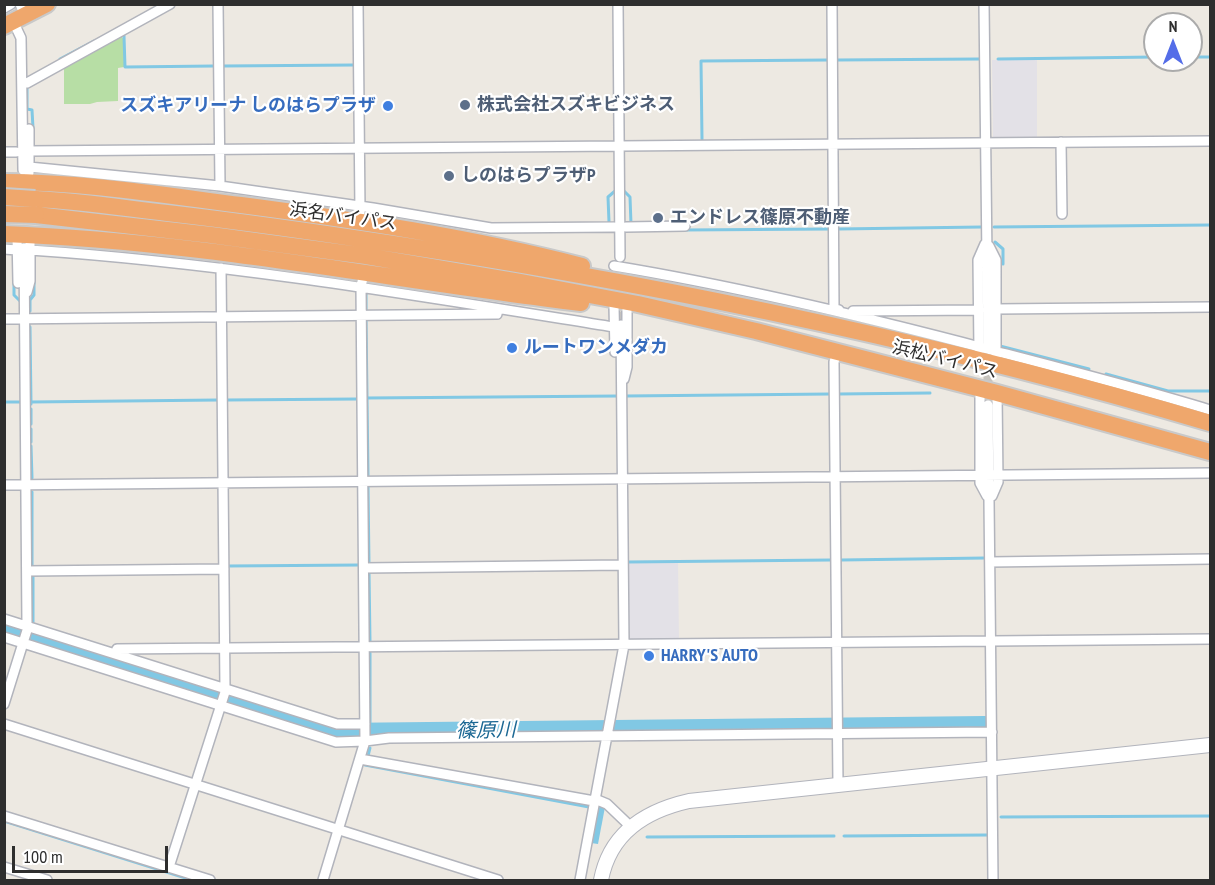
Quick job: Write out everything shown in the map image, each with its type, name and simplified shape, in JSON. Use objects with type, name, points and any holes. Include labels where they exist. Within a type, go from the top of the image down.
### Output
[{"type":"highway","points":[[13,15],[47,4]]},
{"type":"highway","points":[[20,177],[360,214],[620,271],[673,293]]},
{"type":"highway","name":"浜名バイパス","points":[[4,197],[36,207],[366,256],[544,286],[669,311]]},
{"type":"highway","name":"浜名バイパス","points":[[4,214],[36,207],[213,219],[523,265],[673,293]]},
{"type":"highway","points":[[20,242],[123,241],[190,248],[362,279],[669,311]]},
{"type":"highway","name":"浜松バイパス","points":[[673,293],[854,331],[982,350],[997,358],[1128,400],[1210,423]]},
{"type":"highway","name":"浜松バイパス","points":[[669,311],[980,389],[993,399],[1210,452]]},
{"type":"highway","points":[[1128,400],[1210,433]]},
{"type":"street","points":[[11,4],[21,38],[20,177]]},
{"type":"street","points":[[22,83],[27,83],[170,4]]},
{"type":"street","points":[[218,4],[220,186]]},
{"type":"street","points":[[358,4],[360,214]]},
{"type":"street","points":[[618,4],[620,257]]},
{"type":"street","points":[[832,4],[834,309]]},
{"type":"street","points":[[982,350],[987,241],[984,4]]},
{"type":"street","points":[[20,177],[29,152],[29,129],[22,110]]},
{"type":"street","points":[[20,177],[16,152],[16,129],[22,110]]},
{"type":"street","points":[[29,152],[1210,141]]},
{"type":"street","points":[[1061,142],[1062,214]]},
{"type":"street","points":[[4,152],[16,152]]},
{"type":"street","points":[[20,177],[220,186],[360,214],[491,228],[614,227]]},
{"type":"street","points":[[619,192],[626,211],[620,271]]},
{"type":"street","points":[[619,192],[613,211],[620,271]]},
{"type":"street","points":[[626,227],[685,226]]},
{"type":"street","points":[[987,241],[996,260],[997,358],[1210,410]]},
{"type":"street","points":[[982,350],[978,260],[987,241]]},
{"type":"street","points":[[4,704],[28,627],[24,300],[20,242]]},
{"type":"street","points":[[4,249],[20,242],[220,268],[362,279],[498,309],[618,326]]},
{"type":"street","points":[[169,867],[225,690],[220,268]]},
{"type":"street","points":[[620,271],[834,309],[982,350]]},
{"type":"street","points":[[323,880],[365,740],[362,279]]},
{"type":"street","points":[[580,880],[624,645],[621,386],[615,368],[620,307]]},
{"type":"street","points":[[620,307],[627,367],[621,386]]},
{"type":"street","points":[[996,309],[1210,308]]},
{"type":"street","points":[[4,319],[497,314],[498,309]]},
{"type":"street","points":[[834,309],[979,310]]},
{"type":"street","points":[[837,352],[834,362],[838,785]]},
{"type":"street","points":[[980,389],[989,475],[998,482],[989,501]]},
{"type":"street","points":[[989,475],[993,399]]},
{"type":"street","points":[[993,399],[989,475],[981,483],[989,501],[993,880]]},
{"type":"street","points":[[4,485],[1210,473]]},
{"type":"street","points":[[990,561],[1210,559]]},
{"type":"street","points":[[364,568],[623,565]]},
{"type":"street","points":[[27,571],[224,569]]},
{"type":"street","points":[[4,619],[337,724],[365,725]]},
{"type":"street","points":[[4,637],[24,641],[336,742],[389,738],[608,732],[838,730],[992,732]]},
{"type":"street","points":[[115,654],[117,649],[1210,639]]},
{"type":"street","points":[[4,724],[498,880]]},
{"type":"street","points":[[601,880],[610,853],[631,827],[660,809],[689,801],[1210,745]]},
{"type":"street","points":[[360,759],[595,800],[607,804],[631,827]]},
{"type":"street","points":[[4,816],[210,880]]},
{"type":"street","points":[[4,867],[47,880]]},
{"type":"shaded area","points":[[1037,59],[1037,138],[993,139],[992,60]]},
{"type":"shaded area","points":[[678,562],[679,641],[630,641],[628,639],[627,563]]},
{"type":"green space","points":[[121,36],[124,39],[124,67],[118,68],[118,101],[64,104],[64,67]]},
{"type":"water","points":[[599,806],[605,807],[598,844],[591,843]]},
{"type":"waterway","points":[[124,36],[125,67],[214,66]]},
{"type":"waterway","points":[[60,59],[94,41]]},
{"type":"waterway","points":[[998,59],[1143,57]]},
{"type":"waterway","points":[[1203,57],[1210,57]]},
{"type":"waterway","points":[[837,60],[979,59]]},
{"type":"waterway","points":[[702,139],[701,61],[828,60]]},
{"type":"waterway","points":[[223,66],[354,65]]},
{"type":"waterway","points":[[27,87],[27,109],[32,110],[33,128]]},
{"type":"waterway","points":[[609,222],[608,197],[615,191]]},
{"type":"waterway","points":[[624,191],[630,197],[631,224]]},
{"type":"waterway","points":[[994,227],[1210,225]]},
{"type":"waterway","points":[[838,229],[982,227]]},
{"type":"waterway","points":[[683,230],[830,229]]},
{"type":"waterway","points":[[995,242],[1003,249],[1003,264]]},
{"type":"waterway","points":[[30,311],[30,300],[34,295],[34,281]]},
{"type":"waterway","points":[[14,282],[14,295],[20,301]]},
{"type":"waterway","points":[[366,293],[366,310]]},
{"type":"waterway","points":[[366,321],[368,476]]},
{"type":"waterway","points":[[30,327],[31,404]]},
{"type":"waterway","points":[[1000,344],[1000,346],[1089,369]]},
{"type":"waterway","points":[[1106,374],[1168,391],[1210,391]]},
{"type":"waterway","points":[[838,394],[930,393]]},
{"type":"waterway","points":[[625,396],[830,394]]},
{"type":"waterway","points":[[366,398],[618,396]]},
{"type":"waterway","points":[[226,400],[357,399]]},
{"type":"waterway","points":[[30,402],[218,400]]},
{"type":"waterway","points":[[4,402],[20,402]]},
{"type":"waterway","points":[[31,409],[31,424]]},
{"type":"waterway","points":[[31,429],[31,442]]},
{"type":"waterway","points":[[31,446],[32,478]]},
{"type":"waterway","points":[[368,487],[369,565]]},
{"type":"waterway","points":[[32,492],[32,565]]},
{"type":"waterway","points":[[841,560],[985,558]]},
{"type":"waterway","points":[[627,562],[831,560]]},
{"type":"waterway","points":[[227,566],[360,565]]},
{"type":"waterway","points":[[369,572],[370,642]]},
{"type":"waterway","points":[[33,577],[33,622]]},
{"type":"waterway","name":"篠原川","points":[[4,628],[336,733],[985,726]]},
{"type":"waterway","points":[[370,653],[370,738]]},
{"type":"waterway","points":[[368,756],[370,748]]},
{"type":"waterway","points":[[365,765],[589,807]]},
{"type":"waterway","points":[[1001,817],[1210,816]]},
{"type":"waterway","points":[[4,821],[192,880]]},
{"type":"waterway","points":[[844,836],[987,835]]},
{"type":"waterway","points":[[647,837],[834,836]]},
{"type":"tunnel","points":[[620,298],[621,325]]},
{"type":"tunnel","points":[[988,360],[988,405]]},
{"type":"place","name":"株式会社スズキビジネス","points":[[465,105]]},
{"type":"place","name":"スズキアリーナ しのはらプラザ","points":[[388,106]]},
{"type":"place","name":"しのはらプラザP","points":[[449,176]]},
{"type":"place","name":"エンドレス篠原不動産","points":[[658,218]]},
{"type":"place","name":"ルートワンメダカ","points":[[512,348]]},
{"type":"place","name":"HARRY'S AUTO","points":[[649,656]]}]
